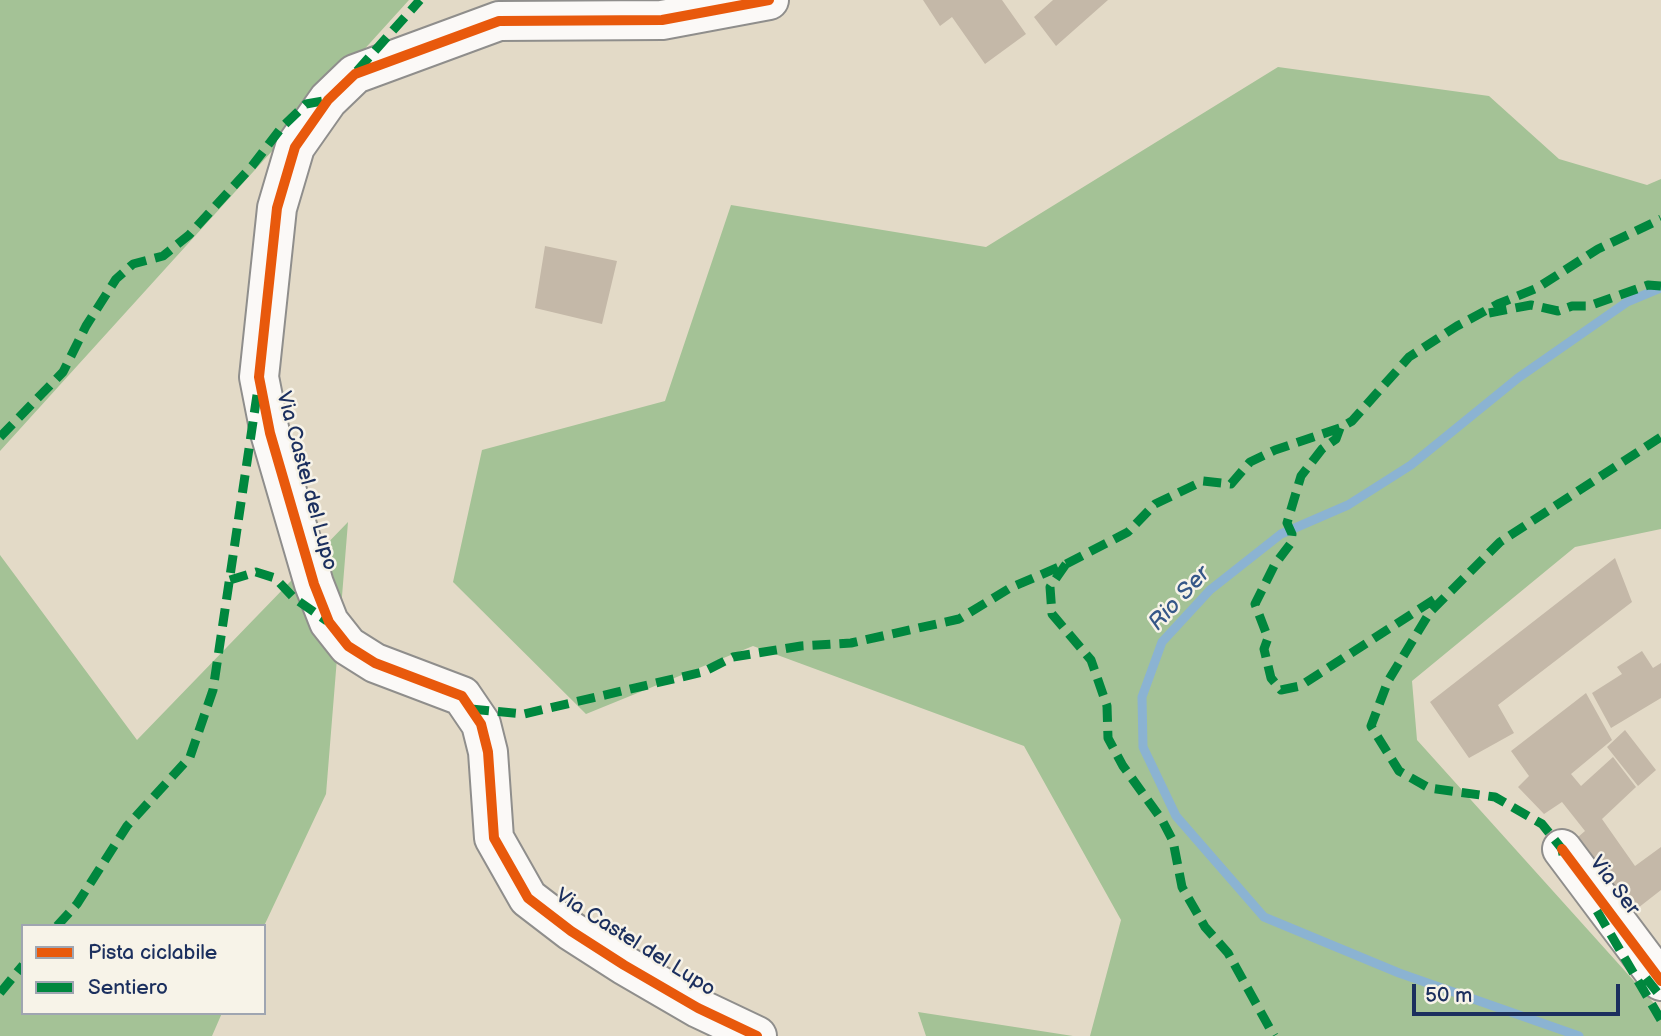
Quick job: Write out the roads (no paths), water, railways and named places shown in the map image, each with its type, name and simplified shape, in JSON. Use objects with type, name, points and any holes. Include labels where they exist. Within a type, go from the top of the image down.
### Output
[{"type":"street","name":"Via Castel del Lupo","points":[[757,1036],[698,1008],[624,965],[571,931],[528,898],[494,838],[481,724],[462,696],[375,663],[348,646],[329,622],[314,584],[270,433],[259,377],[277,208],[295,147],[328,100],[355,74],[499,21],[662,20],[769,0]]},
{"type":"street","name":"Via Ser","points":[[1562,849],[1661,981]]},
{"type":"waterway","name":"Rio Ser","points":[[1579,1036],[1399,973],[1264,917],[1176,816],[1143,747],[1142,697],[1162,642],[1210,590],[1281,534],[1348,505],[1411,465],[1518,378],[1627,302],[1661,288]]}]
